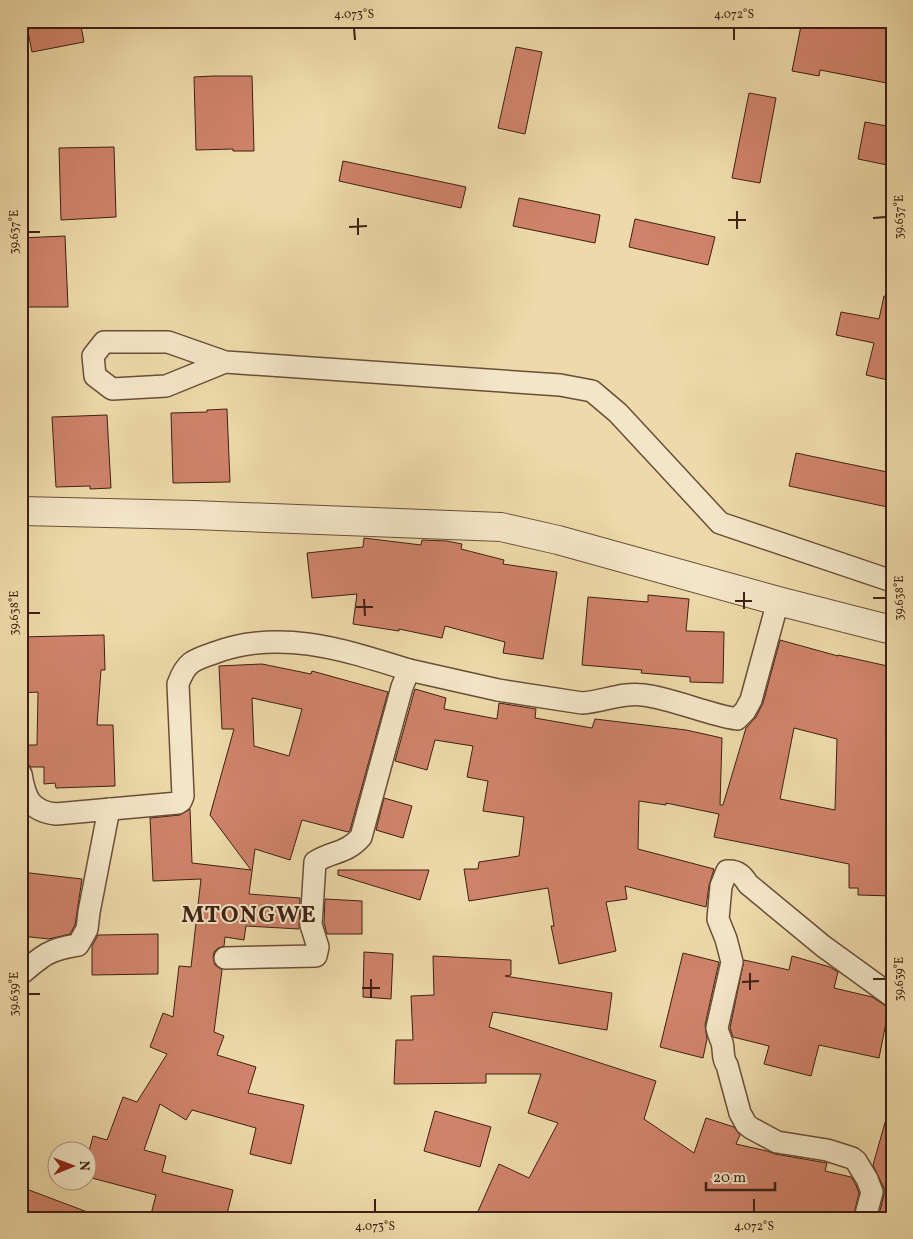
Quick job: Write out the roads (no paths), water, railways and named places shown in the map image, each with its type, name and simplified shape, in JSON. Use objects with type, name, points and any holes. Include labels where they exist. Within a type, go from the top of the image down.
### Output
[{"type":"street","points":[[225,362],[166,386],[112,388],[95,376],[93,356],[104,342],[168,342],[225,362],[560,385],[592,391],[618,413],[720,523],[892,581]]},
{"type":"street","points":[[21,511],[193,515],[501,527],[558,540],[778,601],[892,630]]},
{"type":"street","points":[[21,774],[26,793],[35,807],[42,812],[56,814],[178,803],[181,801],[183,790],[178,684],[184,670],[194,660],[240,644],[288,641],[324,646],[409,670],[498,690],[582,703],[620,695],[642,694],[737,718],[745,711],[751,700],[778,601]]},
{"type":"street","points":[[225,958],[316,956],[318,947],[311,925],[315,862],[332,854],[340,853],[361,838],[402,687],[409,670]]},
{"type":"street","points":[[21,974],[40,958],[53,951],[59,948],[78,945],[88,930],[89,912],[109,809]]},
{"type":"street","points":[[865,1218],[872,1192],[867,1179],[856,1161],[827,1150],[777,1142],[751,1128],[746,1124],[740,1113],[728,1065],[724,1060],[722,1040],[718,1035],[717,1028],[732,962],[718,919],[721,886],[727,871],[733,870],[738,873],[748,884],[823,946],[892,996]]},
{"type":"district","name":"MTONGWE","points":[[249,914]]}]
